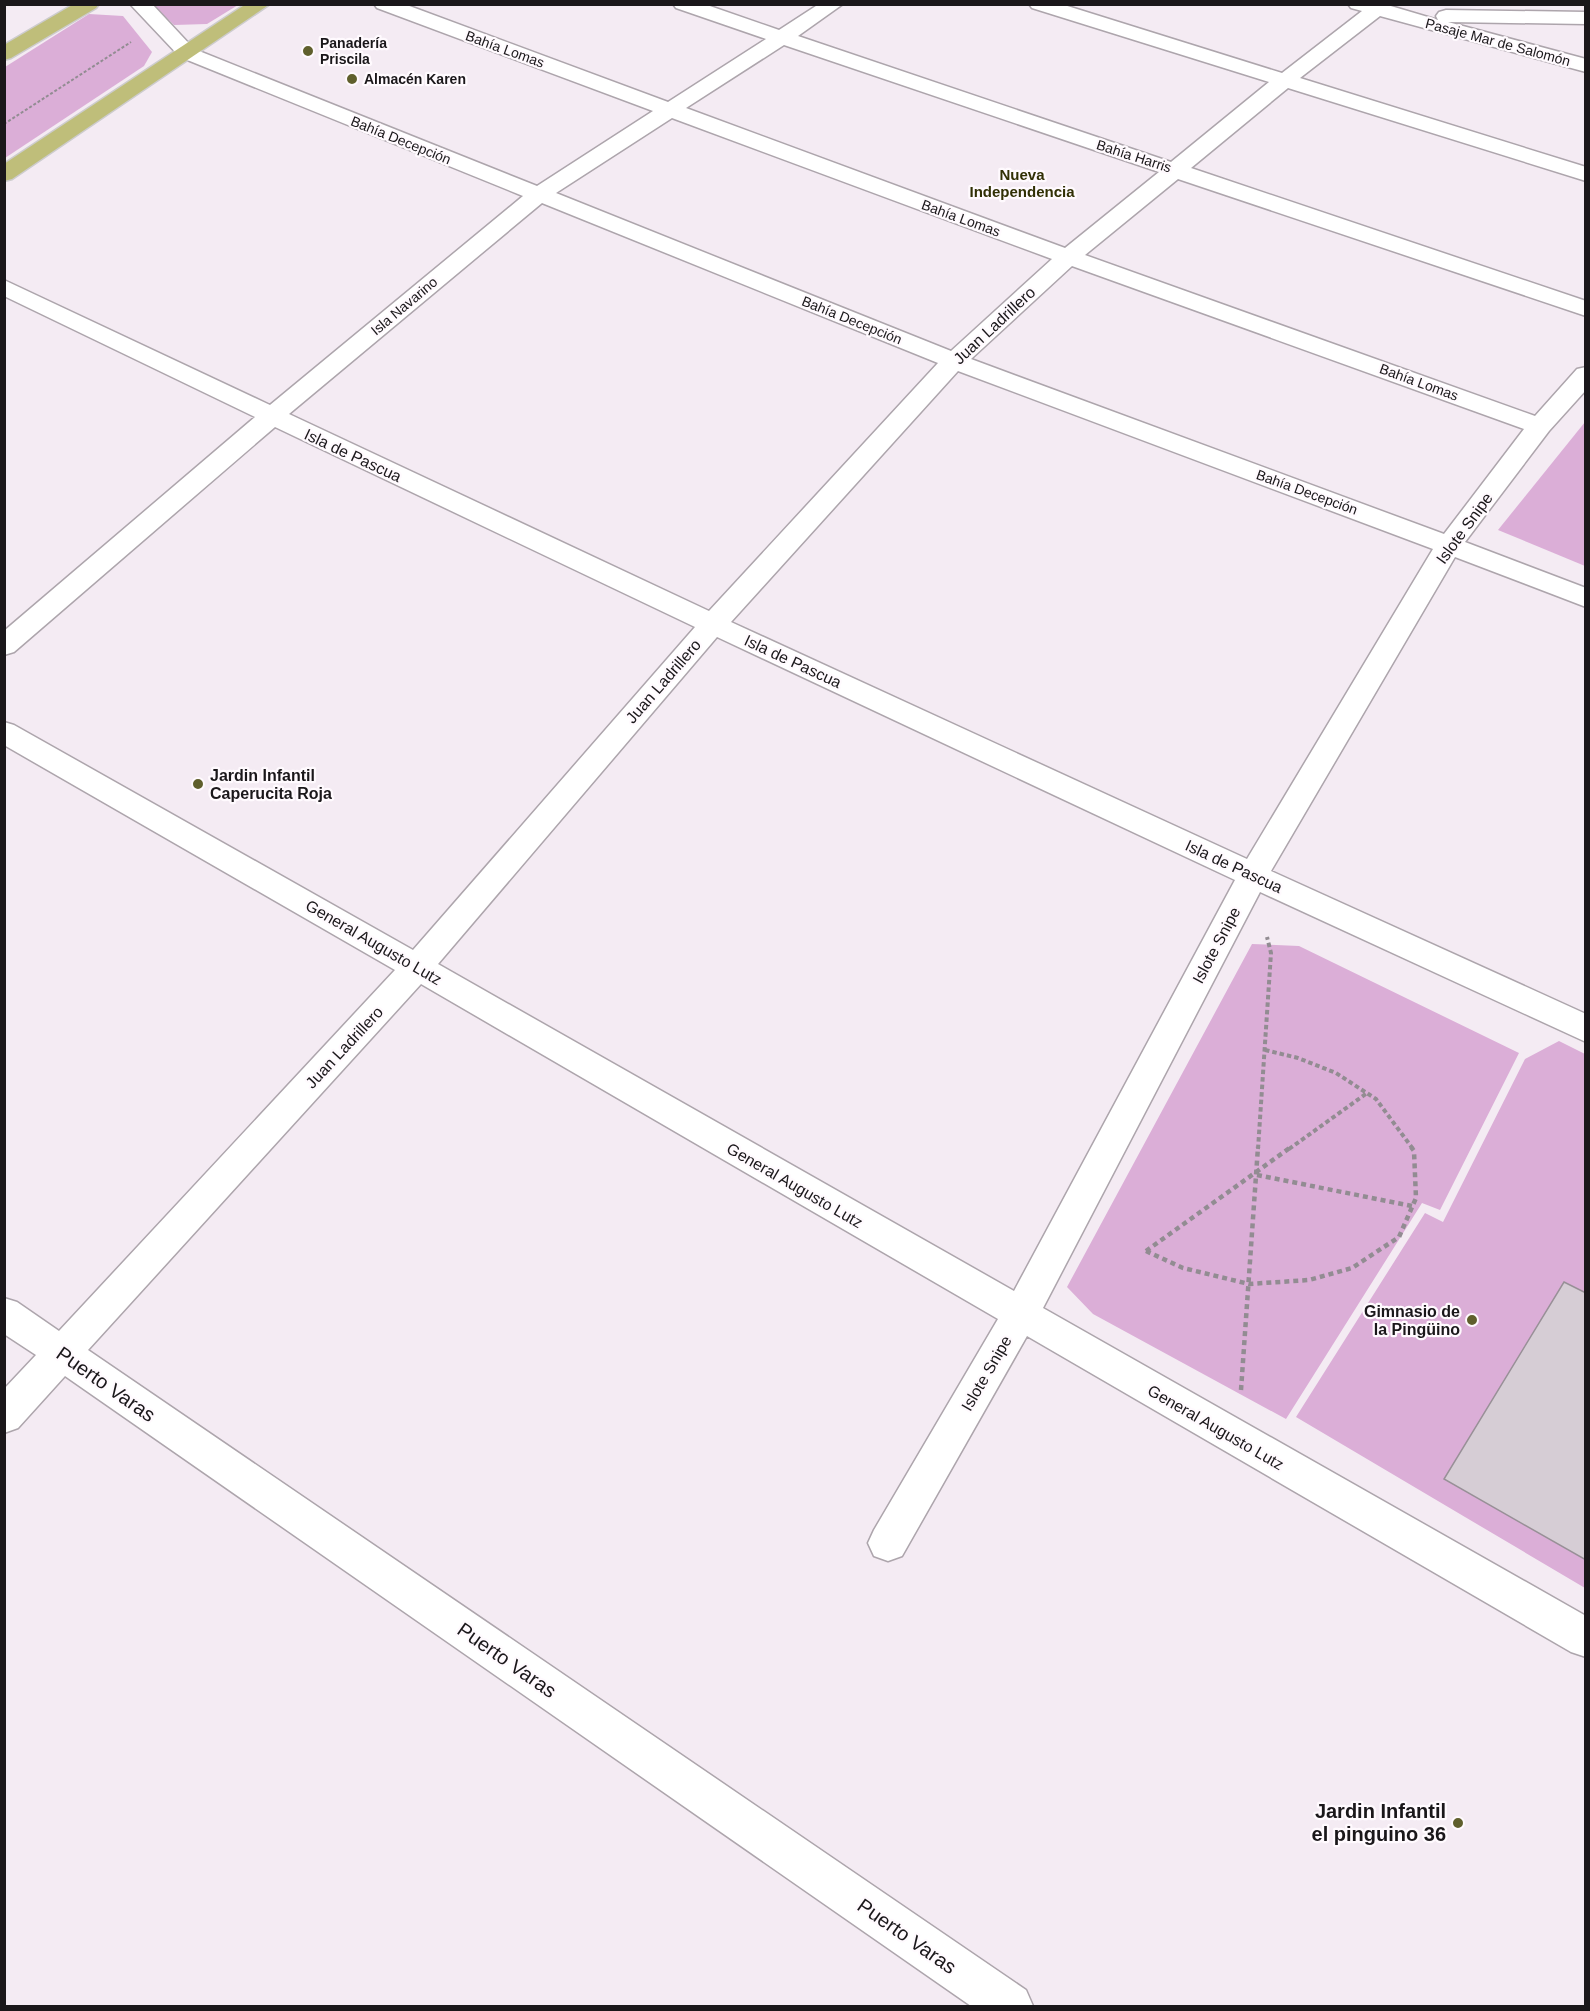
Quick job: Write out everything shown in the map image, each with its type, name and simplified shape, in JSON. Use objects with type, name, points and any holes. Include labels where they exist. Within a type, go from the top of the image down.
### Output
[{"type":"main road","points":[[4,54],[89,4]]},
{"type":"main road","points":[[4,174],[260,4]]},
{"type":"street","name":"Bahía Decepción","points":[[140,4],[188,53],[954,360],[1586,598]]},
{"type":"street","name":"Bahía Lomas","points":[[384,4],[1068,257],[1540,426]]},
{"type":"street","name":"Bahía Harris","points":[[683,4],[1586,309]]},
{"type":"street","name":"Isla Navarino","points":[[4,646],[271,417],[538,195],[833,4]]},
{"type":"street","points":[[1039,4],[1586,174]]},
{"type":"street","points":[[1378,9],[1586,18]]},
{"type":"street","name":"Juan Ladrillero","points":[[4,1416],[418,966],[713,624],[954,360],[1068,257],[1284,81],[1378,9]]},
{"type":"street","name":"Pasaje Mar de Salomón","points":[[1378,9],[1586,66]]},
{"type":"street","name":"Isla de Pascua","points":[[4,287],[271,417],[1586,1029]]},
{"type":"street","name":"Islote Snipe","points":[[888,1543],[1020,1315],[1253,875],[1449,545],[1540,426],[1586,374]]},
{"type":"street","name":"General Augusto Lutz","points":[[4,732],[418,966],[1020,1315],[1586,1638]]},
{"type":"street","name":"Puerto Varas","points":[[4,1313],[1010,2007]]},
{"type":"path","points":[[4,124],[160,23]]},
{"type":"path","points":[[1237,1439],[1271,953],[1253,875]]},
{"type":"path","points":[[1265,1050],[1298,1058],[1336,1073],[1376,1099],[1414,1151],[1416,1198],[1399,1237],[1352,1268],[1309,1280],[1249,1284],[1183,1268],[1146,1251],[1367,1094]]},
{"type":"path","points":[[1256,1174],[1412,1206]]},
{"type":"shaded area","points":[[153,5],[238,5],[207,24],[174,25]]},
{"type":"shaded area","points":[[89,14],[123,16],[152,52],[144,66],[5,158],[5,67]]},
{"type":"shaded area","points":[[1585,422],[1585,566],[1498,530]]},
{"type":"shaded area","points":[[1252,944],[1299,946],[1519,1053],[1440,1210],[1422,1203],[1286,1419],[1093,1314],[1067,1287]]},
{"type":"shaded area","name":"Gimnasio de la Pingüino","points":[[1559,1041],[1585,1054],[1585,1588],[1296,1417],[1425,1213],[1443,1222],[1525,1059]]},
{"type":"building","points":[[1564,1282],[1586,1293],[1586,1560],[1444,1479]]},
{"type":"place","name":"Panadería Priscila","points":[[308,51]]},
{"type":"place","name":"Almacén Karen","points":[[352,79]]},
{"type":"place","name":"Jardin Infantil Caperucita Roja","points":[[198,784]]},
{"type":"place","name":"Gimnasio de la Pingüino","points":[[1472,1320]]},
{"type":"place","name":"Jardin Infantil el pinguino 36","points":[[1458,1823]]},
{"type":"district","name":"Nueva Independencia","points":[[1022,184]]}]
